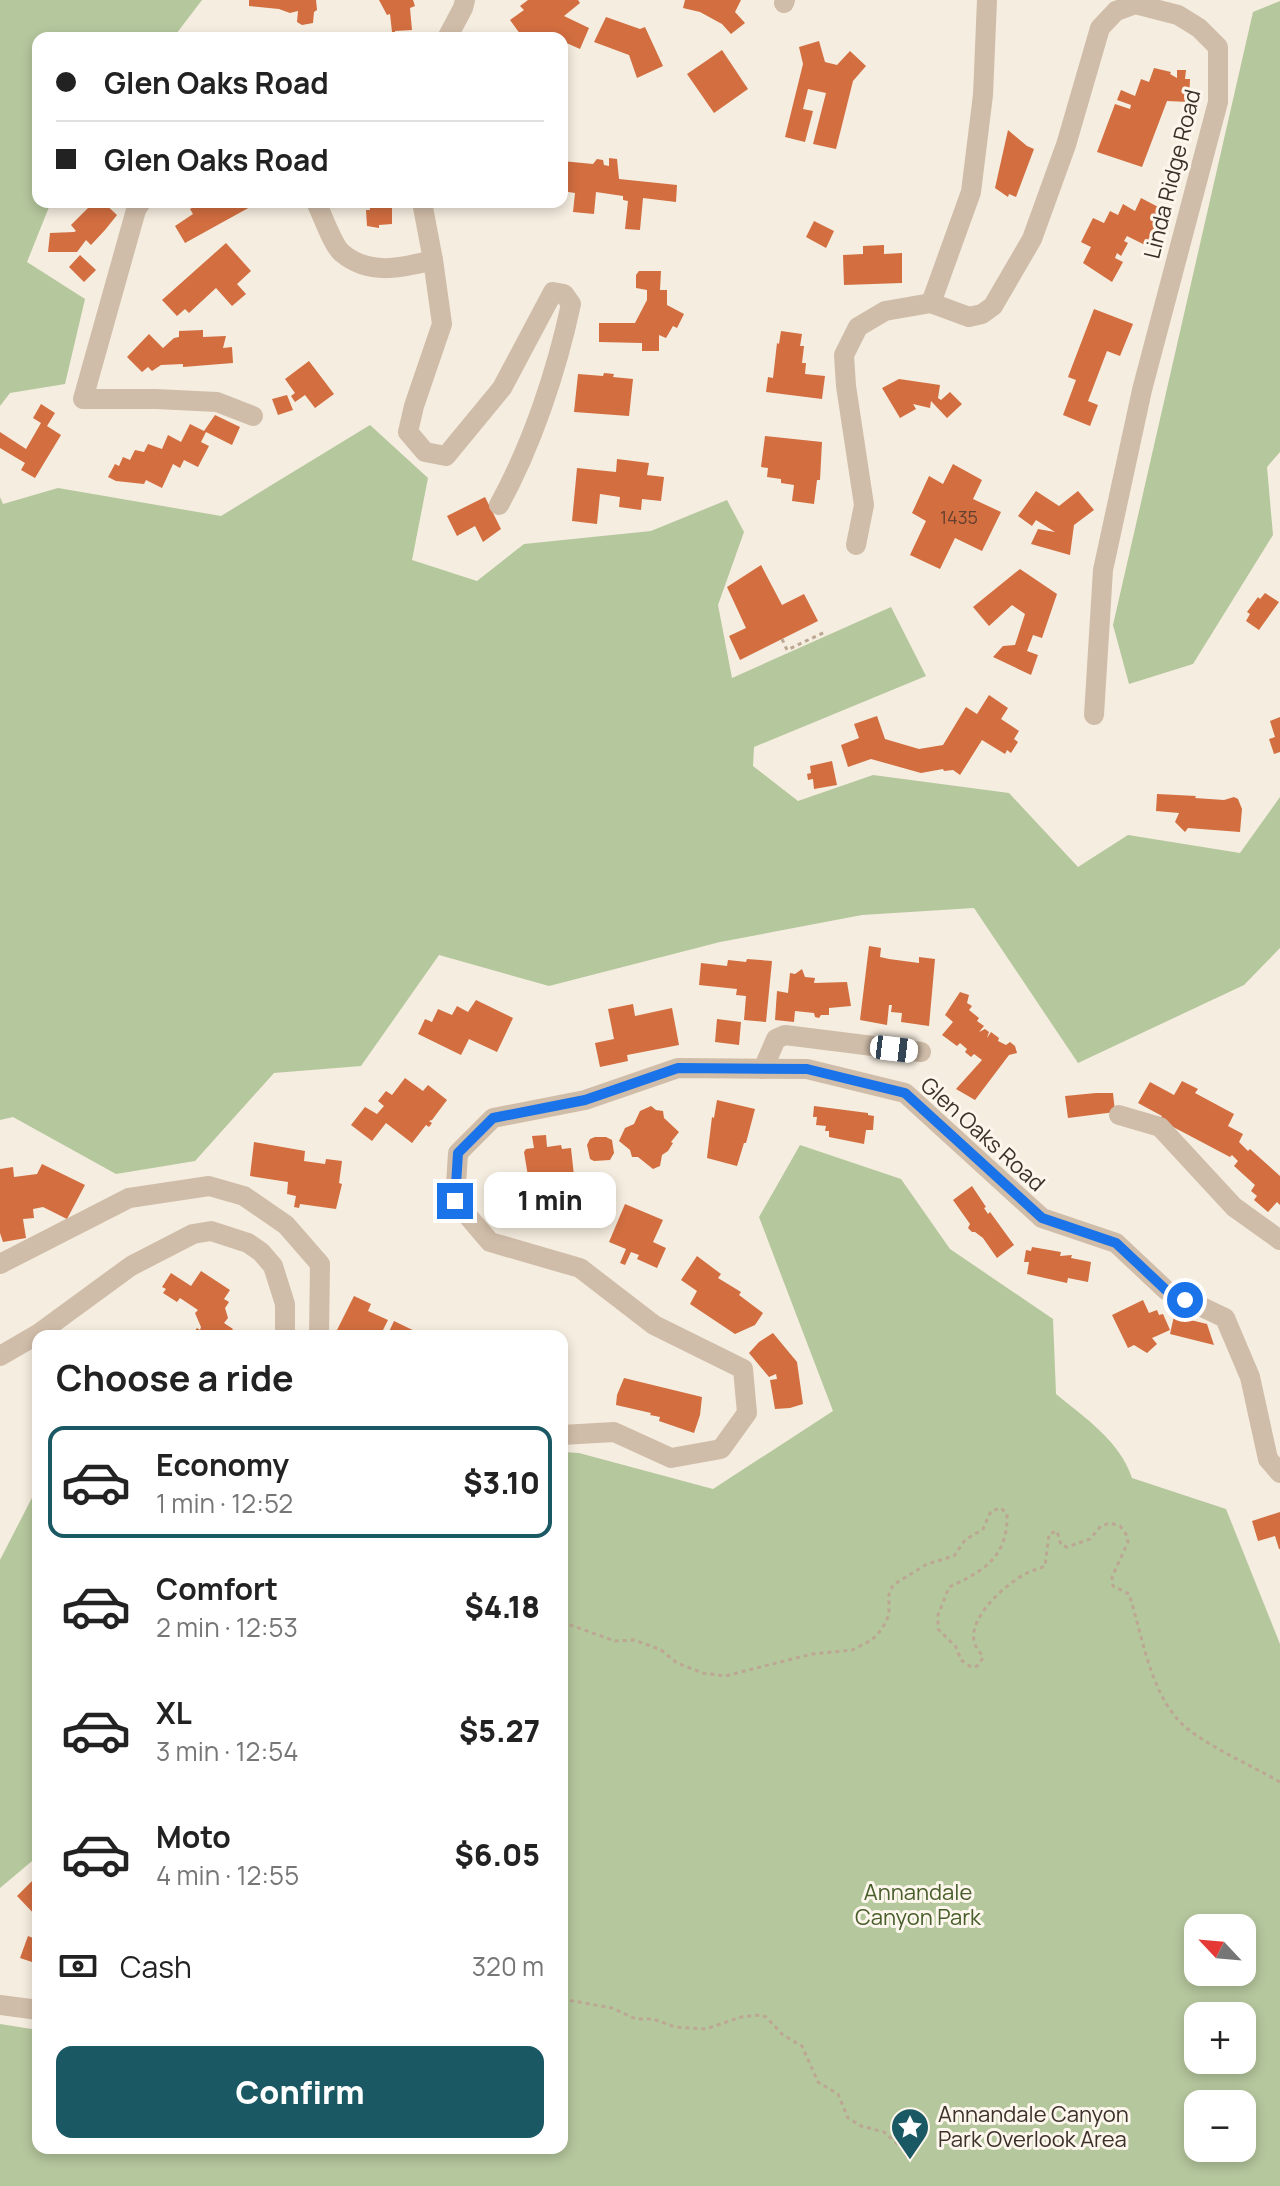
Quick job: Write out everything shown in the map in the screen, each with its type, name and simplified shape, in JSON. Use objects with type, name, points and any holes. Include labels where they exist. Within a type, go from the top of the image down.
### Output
[{"type":"street","points":[[450,32],[465,0]]},
{"type":"street","points":[[856,545],[864,505],[844,355],[858,327],[885,311],[931,303],[971,192],[983,95],[987,0]]},
{"type":"street","name":"Linda Ridge Road","points":[[931,303],[969,317],[982,314],[993,306],[1032,239],[1066,145],[1100,28],[1116,11],[1135,4],[1178,15],[1199,28],[1218,47],[1218,102],[1142,390],[1103,570],[1094,715]]},
{"type":"street","points":[[137,208],[83,399],[217,402],[253,416]]},
{"type":"street","points":[[319,208],[340,252],[372,269],[405,267],[433,260]]},
{"type":"street","points":[[423,208],[442,324],[408,432],[425,452],[446,456],[473,425],[502,388],[553,292],[564,294],[571,304],[562,345],[519,465],[499,505]]},
{"type":"street","points":[[763,1069],[776,1039],[785,1035],[921,1052]]},
{"type":"street","name":"Glen Oaks Road","points":[[568,1435],[614,1432],[671,1458],[721,1449],[747,1413],[743,1369],[654,1325],[580,1268],[490,1242],[455,1201],[458,1153],[493,1118],[585,1100],[678,1068],[807,1069],[905,1093],[1042,1218],[1116,1243],[1166,1290],[1225,1318],[1250,1377],[1268,1459],[1280,1473]]},
{"type":"street","points":[[1119,1115],[1160,1127],[1234,1207],[1280,1240]]},
{"type":"street","points":[[0,1264],[129,1198],[209,1186],[244,1196],[286,1225],[320,1264],[319,1330]]},
{"type":"street","points":[[43,1330],[131,1266],[193,1234],[211,1231],[248,1243],[273,1266],[285,1304],[285,1330]]},
{"type":"street","points":[[0,1356],[32,1337]]},
{"type":"street","points":[[0,2005],[32,2009]]},
{"type":"path","points":[[782,639],[787,650],[825,632]]},
{"type":"path","points":[[568,1624],[603,1637],[634,1640],[661,1650],[677,1663],[697,1671],[725,1676],[812,1654],[852,1650],[879,1634],[889,1615],[889,1594],[893,1585],[927,1564],[954,1556],[965,1540],[983,1529],[991,1511],[1001,1508],[1007,1514],[1005,1542],[977,1574],[949,1587],[938,1615],[938,1629],[956,1647],[961,1660],[971,1667],[977,1666],[983,1658],[973,1641],[974,1628],[995,1598],[1028,1573],[1045,1566],[1047,1540],[1054,1531],[1057,1531],[1061,1545],[1067,1547],[1086,1541],[1101,1526],[1110,1523],[1120,1526],[1128,1542],[1112,1577],[1113,1586],[1129,1594],[1158,1689],[1173,1714],[1192,1733],[1280,1782]]},
{"type":"path","points":[[568,2000],[605,2006],[636,2019],[653,2019],[675,2027],[706,2029],[741,2017],[766,2017],[783,2035],[802,2046],[818,2082],[838,2094],[848,2118],[861,2126],[884,2132],[900,2146],[910,2161]]},
{"type":"green space","points":[[0,0],[202,0],[178,32],[32,32],[32,208],[49,208],[27,262],[85,299],[65,384],[10,393],[0,406]]},
{"type":"green space","points":[[1280,1],[1280,452],[1267,467],[1273,535],[1193,664],[1129,684],[1113,625],[1253,12]]},
{"type":"green space","points":[[370,425],[428,478],[412,560],[477,581],[524,544],[651,531],[727,500],[744,532],[718,605],[732,678],[891,607],[926,676],[754,747],[753,766],[798,801],[873,775],[1009,793],[1078,867],[1128,835],[1240,853],[1280,797],[1280,948],[1244,985],[1078,1063],[974,908],[862,915],[720,942],[549,986],[439,955],[361,1066],[274,1073],[195,1161],[116,1174],[13,1117],[0,1120],[0,497],[3,504],[58,488],[221,516]]},
{"type":"green space","name":"Annandale Canyon Park","points":[[800,1145],[901,1179],[950,1249],[1053,1319],[1056,1394],[1110,1441],[1132,1478],[1226,1509],[1280,1644],[1280,2186],[0,2186],[0,2024],[32,2029],[32,2154],[568,2154],[568,1452],[713,1489],[833,1411],[759,1217]]},
{"type":"green space","points":[[32,1498],[32,1861],[0,1888],[0,1560]]},
{"type":"building","points":[[249,0],[316,0],[317,10],[313,23],[302,25],[297,22],[298,11],[290,13],[249,6]]},
{"type":"building","points":[[379,0],[413,0],[415,6],[410,8],[412,30],[392,32],[390,14],[387,15]]},
{"type":"building","points":[[528,0],[578,0],[580,3],[564,16],[589,28],[580,49],[568,44],[568,32],[519,32],[510,20],[524,10],[520,6]]},
{"type":"building","points":[[685,0],[741,0],[735,12],[745,23],[731,34],[722,24],[700,12],[683,8]]},
{"type":"building","points":[[606,17],[640,29],[645,27],[663,66],[637,78],[629,55],[594,42]]},
{"type":"building","points":[[819,41],[825,62],[837,65],[850,51],[866,66],[853,81],[836,149],[813,144],[826,93],[808,89],[803,109],[813,111],[805,142],[785,137],[803,64],[799,47]]},
{"type":"building","points":[[722,50],[748,89],[714,113],[687,74]]},
{"type":"building","points":[[1154,68],[1171,72],[1177,78],[1177,70],[1186,70],[1185,79],[1190,79],[1189,102],[1167,101],[1142,167],[1097,152],[1115,104],[1130,109],[1131,105],[1117,100],[1121,90],[1135,96],[1141,79],[1149,82]]},
{"type":"building","points":[[1008,130],[1034,149],[1016,197],[1009,194],[1008,197],[995,188]]},
{"type":"building","points":[[609,158],[617,159],[619,179],[677,185],[676,202],[643,198],[640,230],[625,229],[628,201],[623,200],[623,196],[596,192],[594,214],[573,212],[575,193],[568,192],[568,162],[593,164],[597,159],[609,166]]},
{"type":"building","points":[[1141,198],[1162,209],[1154,223],[1158,225],[1147,246],[1127,236],[1124,241],[1128,243],[1121,256],[1117,253],[1115,258],[1123,262],[1112,282],[1083,263],[1091,247],[1081,242],[1093,218],[1104,223],[1110,211],[1118,215],[1123,204],[1135,211]]},
{"type":"building","points":[[88,208],[109,208],[117,215],[91,245],[86,240],[77,252],[48,252],[50,233],[76,231],[71,225]]},
{"type":"building","points":[[248,208],[185,243],[175,226],[193,214],[190,209]]},
{"type":"building","points":[[392,208],[392,224],[379,225],[379,228],[367,226],[366,210]]},
{"type":"building","points":[[814,221],[834,231],[826,248],[806,237]]},
{"type":"building","points":[[226,243],[251,271],[237,284],[246,294],[232,306],[216,288],[189,313],[185,309],[177,316],[162,300]]},
{"type":"building","points":[[884,245],[884,254],[902,253],[902,283],[844,285],[843,255],[863,254],[863,246]]},
{"type":"building","points":[[80,255],[96,270],[84,282],[69,267]]},
{"type":"building","points":[[639,271],[661,271],[660,290],[667,290],[667,305],[684,314],[677,328],[673,326],[666,338],[659,335],[659,351],[642,351],[642,343],[599,342],[599,323],[635,323],[647,300],[647,290],[636,288]]},
{"type":"building","points":[[1094,309],[1133,324],[1120,356],[1107,351],[1088,401],[1098,405],[1090,426],[1063,415],[1076,380],[1068,377]]},
{"type":"building","points":[[203,330],[203,337],[226,336],[223,348],[232,347],[233,363],[183,367],[183,364],[161,365],[152,371],[148,367],[142,372],[127,357],[149,334],[163,348],[179,337],[179,331]]},
{"type":"building","points":[[781,331],[802,334],[800,346],[804,346],[802,363],[806,363],[805,374],[825,376],[822,399],[766,392],[768,377],[773,378]]},
{"type":"building","points":[[309,361],[334,394],[315,408],[305,395],[295,402],[291,396],[295,393],[285,379]]},
{"type":"building","points":[[604,373],[633,379],[629,416],[574,412],[578,374],[603,376]]},
{"type":"building","points":[[899,379],[940,385],[938,398],[941,400],[950,392],[962,404],[947,418],[931,401],[930,408],[913,404],[916,409],[900,418],[882,388]]},
{"type":"building","points":[[287,395],[293,410],[278,415],[272,399]]},
{"type":"building","points":[[41,404],[55,413],[47,426],[61,435],[35,478],[21,470],[25,463],[0,448],[0,432],[26,449],[41,423],[33,418]]},
{"type":"building","points":[[215,415],[240,427],[232,445],[206,432],[201,442],[209,446],[198,467],[184,460],[180,468],[173,464],[162,488],[146,480],[144,484],[108,477],[115,464],[119,466],[123,457],[130,460],[135,450],[144,452],[148,444],[162,449],[168,435],[181,442],[190,424],[204,431]]},
{"type":"building","points":[[765,436],[822,442],[820,480],[817,480],[814,504],[792,501],[794,485],[767,477],[768,468],[761,467]]},
{"type":"building","points":[[617,459],[649,463],[647,475],[664,477],[661,501],[642,499],[641,510],[619,507],[620,497],[600,494],[597,524],[572,521],[577,468],[616,472]]},
{"type":"building","points":[[953,464],[982,480],[973,499],[1001,512],[982,551],[955,538],[940,569],[910,555],[926,521],[912,513],[929,476],[943,484]]},
{"type":"building","points":[[1036,491],[1059,506],[1078,491],[1094,510],[1074,525],[1070,555],[1031,544],[1038,529],[1055,532],[1036,520],[1032,526],[1018,516]]},
{"type":"building","points":[[485,497],[501,529],[483,542],[475,526],[457,536],[447,516]]},
{"type":"building","points":[[761,565],[782,605],[804,594],[818,621],[740,660],[729,636],[746,628],[727,587]]},
{"type":"building","points":[[1020,569],[1057,594],[1042,638],[1033,635],[1027,651],[1038,655],[1031,675],[993,657],[1003,646],[1015,645],[1025,614],[1012,605],[989,626],[973,607]]},
{"type":"building","points":[[1265,593],[1279,602],[1259,630],[1246,621],[1250,614],[1247,612]]},
{"type":"building","points":[[989,695],[1008,708],[1001,719],[1019,731],[1014,739],[1018,742],[1011,753],[1007,750],[1005,754],[982,740],[960,775],[943,769],[921,773],[871,759],[848,767],[841,745],[859,738],[854,724],[877,716],[885,739],[919,749],[943,745],[966,707],[977,714]]},
{"type":"building","points":[[1280,717],[1280,752],[1274,754],[1269,739],[1275,737],[1270,721]]},
{"type":"building","points":[[832,761],[837,785],[814,789],[813,779],[808,780],[810,766]]},
{"type":"building","points":[[1157,794],[1224,800],[1234,797],[1242,809],[1240,832],[1188,828],[1185,832],[1175,822],[1179,813],[1156,811]]},
{"type":"building","points":[[869,946],[881,948],[880,957],[889,959],[919,963],[919,957],[935,959],[929,1026],[901,1022],[902,1013],[891,1012],[892,1005],[889,1005],[887,1025],[860,1020]]},
{"type":"building","points":[[747,959],[772,961],[766,1022],[744,1020],[746,996],[736,995],[737,989],[699,985],[701,963],[727,966],[728,960],[746,962]]},
{"type":"building","points":[[802,969],[805,977],[815,978],[814,983],[847,982],[851,1006],[829,1008],[829,1015],[819,1018],[814,1013],[795,1011],[794,1022],[775,1020],[777,991],[788,993],[790,973],[795,974]]},
{"type":"building","points":[[960,992],[969,995],[967,1003],[972,1006],[969,1010],[984,1026],[979,1032],[985,1029],[989,1032],[987,1038],[991,1032],[999,1038],[998,1041],[1006,1045],[1010,1042],[1017,1053],[1009,1055],[975,1100],[956,1089],[982,1060],[974,1054],[971,1057],[960,1043],[957,1046],[942,1035],[953,1022],[945,1015]]},
{"type":"building","points":[[476,1000],[513,1018],[497,1052],[469,1039],[461,1055],[418,1034],[425,1019],[432,1022],[438,1009],[452,1015],[457,1006],[468,1012]]},
{"type":"building","points":[[633,1004],[635,1016],[672,1008],[679,1045],[627,1055],[628,1061],[600,1067],[595,1043],[614,1039],[608,1009]]},
{"type":"building","points":[[717,1019],[741,1022],[739,1045],[715,1042]]},
{"type":"building","points":[[405,1078],[423,1091],[428,1085],[447,1100],[429,1121],[432,1123],[429,1127],[426,1125],[412,1143],[386,1123],[372,1141],[351,1125],[365,1107],[377,1114],[384,1106],[378,1101],[386,1091],[392,1095]]},
{"type":"building","points":[[1182,1081],[1198,1089],[1195,1093],[1234,1114],[1228,1126],[1243,1134],[1239,1142],[1280,1176],[1280,1205],[1277,1202],[1268,1212],[1254,1200],[1257,1196],[1251,1191],[1255,1185],[1234,1166],[1238,1161],[1232,1155],[1230,1157],[1160,1120],[1162,1116],[1138,1103],[1150,1082],[1174,1095]]},
{"type":"building","points":[[1113,1093],[1115,1112],[1068,1118],[1065,1096]]},
{"type":"building","points":[[717,1100],[755,1109],[737,1166],[707,1158]]},
{"type":"building","points":[[651,1106],[663,1111],[664,1118],[679,1132],[668,1151],[662,1155],[660,1166],[653,1169],[638,1157],[632,1157],[630,1150],[619,1141],[625,1128],[634,1124],[640,1111]]},
{"type":"building","points":[[814,1106],[868,1113],[874,1116],[873,1130],[866,1130],[864,1144],[829,1137],[826,1126],[816,1125]]},
{"type":"building","points":[[546,1135],[547,1147],[561,1145],[562,1149],[571,1148],[574,1176],[565,1178],[567,1197],[556,1201],[556,1198],[545,1200],[510,1221],[498,1201],[529,1182],[524,1152],[534,1148],[532,1136]]},
{"type":"building","points":[[595,1137],[612,1140],[614,1153],[610,1160],[590,1159],[587,1145]]},
{"type":"building","points":[[254,1142],[305,1151],[304,1161],[325,1164],[326,1159],[342,1161],[339,1183],[342,1184],[336,1209],[300,1204],[299,1208],[294,1207],[296,1196],[287,1194],[288,1182],[250,1176]]},
{"type":"building","points":[[42,1164],[85,1185],[67,1219],[43,1207],[33,1209],[34,1218],[23,1219],[26,1238],[3,1242],[0,1233],[0,1169],[13,1167],[14,1177],[37,1174]]},
{"type":"building","points":[[972,1186],[988,1214],[990,1212],[1014,1245],[997,1258],[983,1238],[968,1228],[970,1224],[953,1200]]},
{"type":"building","points":[[625,1204],[663,1220],[653,1242],[666,1248],[657,1268],[637,1259],[639,1255],[631,1252],[625,1265],[620,1263],[626,1249],[609,1242]]},
{"type":"building","points":[[1032,1247],[1091,1262],[1088,1282],[1068,1278],[1067,1283],[1027,1274],[1029,1262],[1024,1262],[1026,1250],[1031,1251]]},
{"type":"building","points":[[697,1256],[721,1274],[718,1278],[741,1292],[739,1295],[763,1313],[755,1325],[735,1334],[690,1304],[697,1291],[681,1280]]},
{"type":"building","points":[[201,1271],[230,1290],[224,1299],[229,1302],[225,1308],[228,1318],[224,1323],[232,1330],[200,1330],[195,1313],[198,1310],[180,1298],[177,1302],[163,1293],[166,1289],[162,1287],[171,1273],[191,1286]]},
{"type":"building","points":[[354,1296],[371,1304],[368,1311],[388,1320],[383,1330],[337,1330]]},
{"type":"building","points":[[1143,1300],[1149,1313],[1157,1310],[1159,1315],[1163,1314],[1170,1330],[1152,1338],[1157,1344],[1147,1353],[1134,1345],[1128,1348],[1112,1315]]},
{"type":"building","points":[[1174,1316],[1207,1324],[1214,1345],[1170,1334]]},
{"type":"building","points":[[394,1321],[413,1330],[390,1330]]},
{"type":"building","points":[[773,1333],[797,1362],[803,1404],[775,1409],[770,1380],[777,1379],[776,1374],[769,1377],[749,1353]]},
{"type":"building","points":[[624,1378],[702,1397],[694,1433],[659,1421],[660,1417],[651,1413],[616,1405]]},
{"type":"building","points":[[1280,1512],[1279,1549],[1275,1536],[1258,1541],[1252,1521]]},
{"type":"building","points":[[32,1881],[32,1912],[17,1896]]},
{"type":"building","points":[[28,1936],[32,1938],[32,1962],[20,1958]]},
{"type":"place","name":"Annandale Canyon Park Overlook Area","points":[[910,2161]]},
{"type":"route","points":[[455,1201],[458,1153],[493,1118],[585,1100],[678,1068],[807,1069],[905,1093],[1042,1218],[1116,1243],[1166,1290],[1185,1300]]}]
